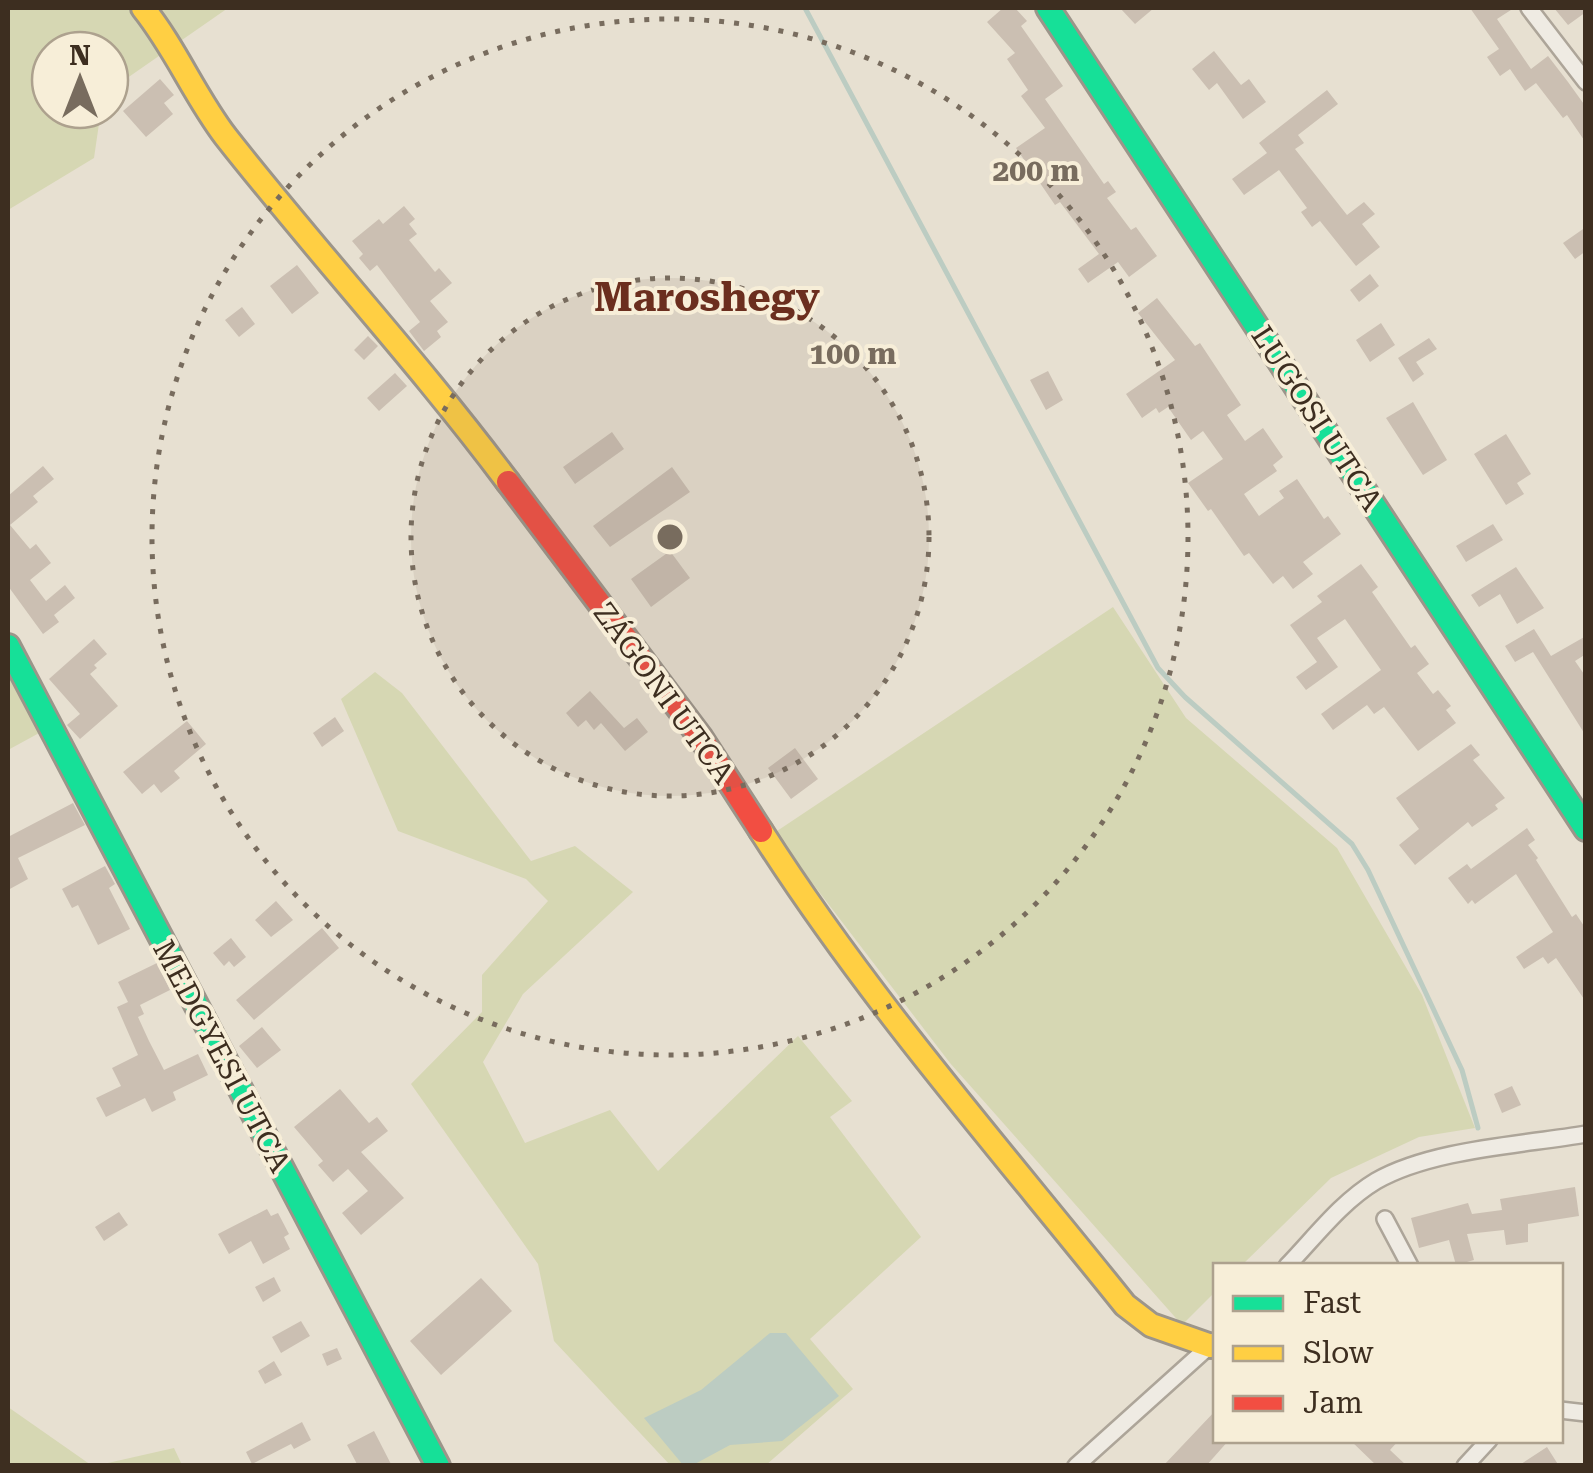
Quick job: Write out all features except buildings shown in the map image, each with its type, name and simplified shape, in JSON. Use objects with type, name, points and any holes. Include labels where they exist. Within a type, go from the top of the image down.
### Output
[{"type":"street","name":"ZÁGONI UTCA","points":[[143,8],[170,42],[188,80],[224,134],[459,416],[691,724],[768,847],[870,987],[1124,1305],[1150,1325],[1213,1343]]},
{"type":"street","name":"LUGOSI UTCA","points":[[1048,8],[1586,830]]},
{"type":"street","points":[[1529,8],[1586,82]]},
{"type":"street","name":"MEDGYESI UTCA","points":[[8,646],[438,1466]]},
{"type":"street","points":[[1290,1263],[1345,1204],[1374,1182],[1401,1170],[1432,1159],[1586,1134]]},
{"type":"street","points":[[1386,1219],[1408,1263]]},
{"type":"street","points":[[1076,1466],[1213,1343]]},
{"type":"street","points":[[1465,1466],[1486,1443]]},
{"type":"green space","points":[[8,8],[228,8],[130,76],[130,30],[30,30],[30,130],[98,130],[94,158],[8,210]]},
{"type":"green space","points":[[1113,607],[1186,718],[1337,848],[1422,995],[1475,1128],[1419,1137],[1331,1178],[1244,1263],[1213,1263],[1213,1294],[1182,1325],[950,1063],[774,833]]},
{"type":"green space","points":[[8,659],[41,732],[8,750]]},
{"type":"green space","points":[[375,672],[402,693],[531,861],[575,846],[633,892],[523,994],[483,1062],[525,1143],[610,1110],[658,1171],[798,1036],[852,1101],[830,1117],[921,1237],[810,1339],[853,1389],[766,1465],[670,1465],[554,1341],[538,1264],[411,1084],[482,1012],[482,975],[548,901],[526,879],[398,831],[341,699]]},
{"type":"green space","points":[[8,1407],[91,1465],[8,1465]]},
{"type":"green space","points":[[174,1448],[182,1465],[99,1465]]},
{"type":"shaded area","points":[[770,1333],[786,1333],[839,1396],[782,1441],[730,1445],[693,1465],[683,1465],[644,1418],[701,1390]]},
{"type":"waterway","points":[[805,8],[1158,668],[1185,697],[1352,844],[1368,870],[1462,1070],[1478,1128]]},
{"type":"traffic: fast","points":[[1048,8],[1586,829]]},
{"type":"traffic: fast","points":[[8,646],[438,1466]]},
{"type":"traffic: slow","points":[[143,8],[226,137],[508,482]]},
{"type":"traffic: slow","points":[[761,831],[890,1014],[1125,1305],[1151,1325],[1211,1346]]},
{"type":"traffic: jam","points":[[508,482],[701,738],[761,831]]},
{"type":"district","name":"Maroshegy","points":[[707,297]]}]
